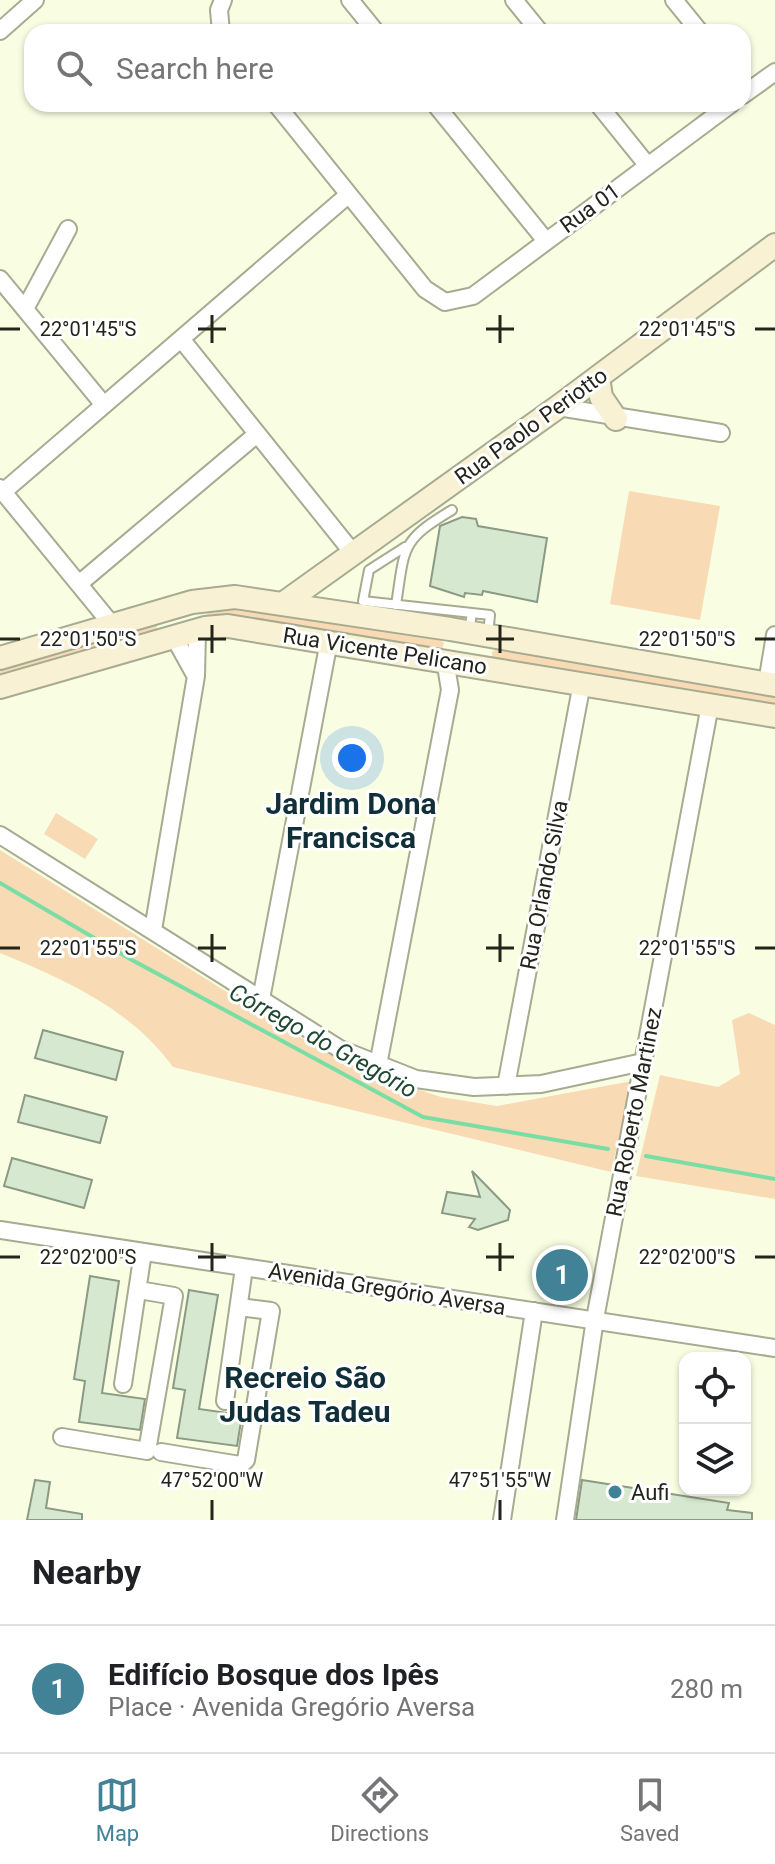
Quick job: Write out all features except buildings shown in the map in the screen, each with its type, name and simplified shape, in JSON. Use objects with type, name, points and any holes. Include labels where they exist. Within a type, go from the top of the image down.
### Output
[{"type":"street","points":[[0,31],[35,0]]},
{"type":"street","points":[[221,24],[223,0]]},
{"type":"street","points":[[350,0],[370,24]]},
{"type":"street","points":[[514,0],[534,24]]},
{"type":"street","points":[[674,0],[694,24]]},
{"type":"street","points":[[751,86],[775,72]]},
{"type":"street","points":[[113,626],[2,490],[182,340],[348,195],[282,112]]},
{"type":"street","points":[[441,112],[546,241]]},
{"type":"street","points":[[604,112],[648,166]]},
{"type":"street","name":"Rua 01","points":[[348,195],[425,289],[445,302],[473,296],[720,112]]},
{"type":"street","points":[[25,309],[68,229]]},
{"type":"street","name":"Rua Paolo Periotto","points":[[284,603],[558,407],[775,245]]},
{"type":"street","points":[[0,279],[104,405]]},
{"type":"street","points":[[182,340],[353,553]]},
{"type":"street","points":[[598,377],[601,397],[616,419]]},
{"type":"street","points":[[558,407],[616,419],[721,433]]},
{"type":"street","points":[[80,583],[257,434]]},
{"type":"street","name":"Rua Vicente Pelicano","points":[[0,658],[192,602],[235,597],[471,629],[771,684]]},
{"type":"street","points":[[153,930],[196,676],[197,631],[192,602]]},
{"type":"street","points":[[167,610],[174,637],[196,676]]},
{"type":"street","name":"Rua Vicente Pelicano","points":[[0,687],[174,637],[228,626],[775,716]]},
{"type":"street","points":[[378,1065],[450,690],[445,660],[471,629]]},
{"type":"street","points":[[450,690],[475,665],[471,629]]},
{"type":"street","points":[[771,684],[775,635]]},
{"type":"street","points":[[261,999],[329,641]]},
{"type":"street","name":"Rua Orlando Silva","points":[[506,1086],[582,683]]},
{"type":"street","name":"Rua Roberto Martinez","points":[[565,1520],[595,1319],[710,705]]},
{"type":"street","points":[[0,835],[340,1049],[416,1079],[474,1087],[506,1086],[576,1079],[643,1062]]},
{"type":"street","name":"Avenida Gregório Aversa","points":[[0,1230],[775,1348]]},
{"type":"street","points":[[123,1384],[143,1252]]},
{"type":"street","points":[[225,1401],[244,1268]]},
{"type":"street","points":[[62,1437],[147,1451],[174,1296],[139,1290]]},
{"type":"street","points":[[161,1452],[244,1464],[271,1311],[239,1307]]},
{"type":"street","points":[[502,1520],[534,1311]]},
{"type":"lane","points":[[452,510],[414,535],[405,547],[369,570],[363,601],[396,605],[471,629]]},
{"type":"lane","points":[[396,605],[405,547]]},
{"type":"shaded area","points":[[629,491],[720,506],[700,620],[610,604]]},
{"type":"shaded area","points":[[234,603],[438,638],[444,643],[441,652],[208,619],[205,609]]},
{"type":"shaded area","points":[[157,622],[157,632],[0,680],[0,665]]},
{"type":"shaded area","points":[[498,648],[775,690],[775,705],[493,662],[492,652]]},
{"type":"shaded area","points":[[56,813],[98,839],[85,859],[44,834]]},
{"type":"shaded area","points":[[0,850],[294,1034],[375,1075],[441,1097],[497,1106],[632,1081],[611,1172],[173,1067],[156,1046],[117,1012],[72,985],[0,953]]},
{"type":"shaded area","points":[[749,1013],[775,1025],[775,1199],[636,1176],[660,1075],[718,1087],[740,1074],[732,1020]]},
{"type":"waterway","name":"Córrego do Gregório","points":[[0,883],[132,960],[423,1117],[608,1149]]},
{"type":"waterway","name":"Córrego do Gregório","points":[[646,1156],[775,1179]]},
{"type":"place","name":"Edifício Bosque dos Ipês","points":[[562,1275]]},
{"type":"place","name":"Aufi","points":[[615,1492]]},
{"type":"district","name":"Jardim Dona Francisca","points":[[351,820]]},
{"type":"district","name":"Recreio São Judas Tadeu","points":[[305,1394]]}]
